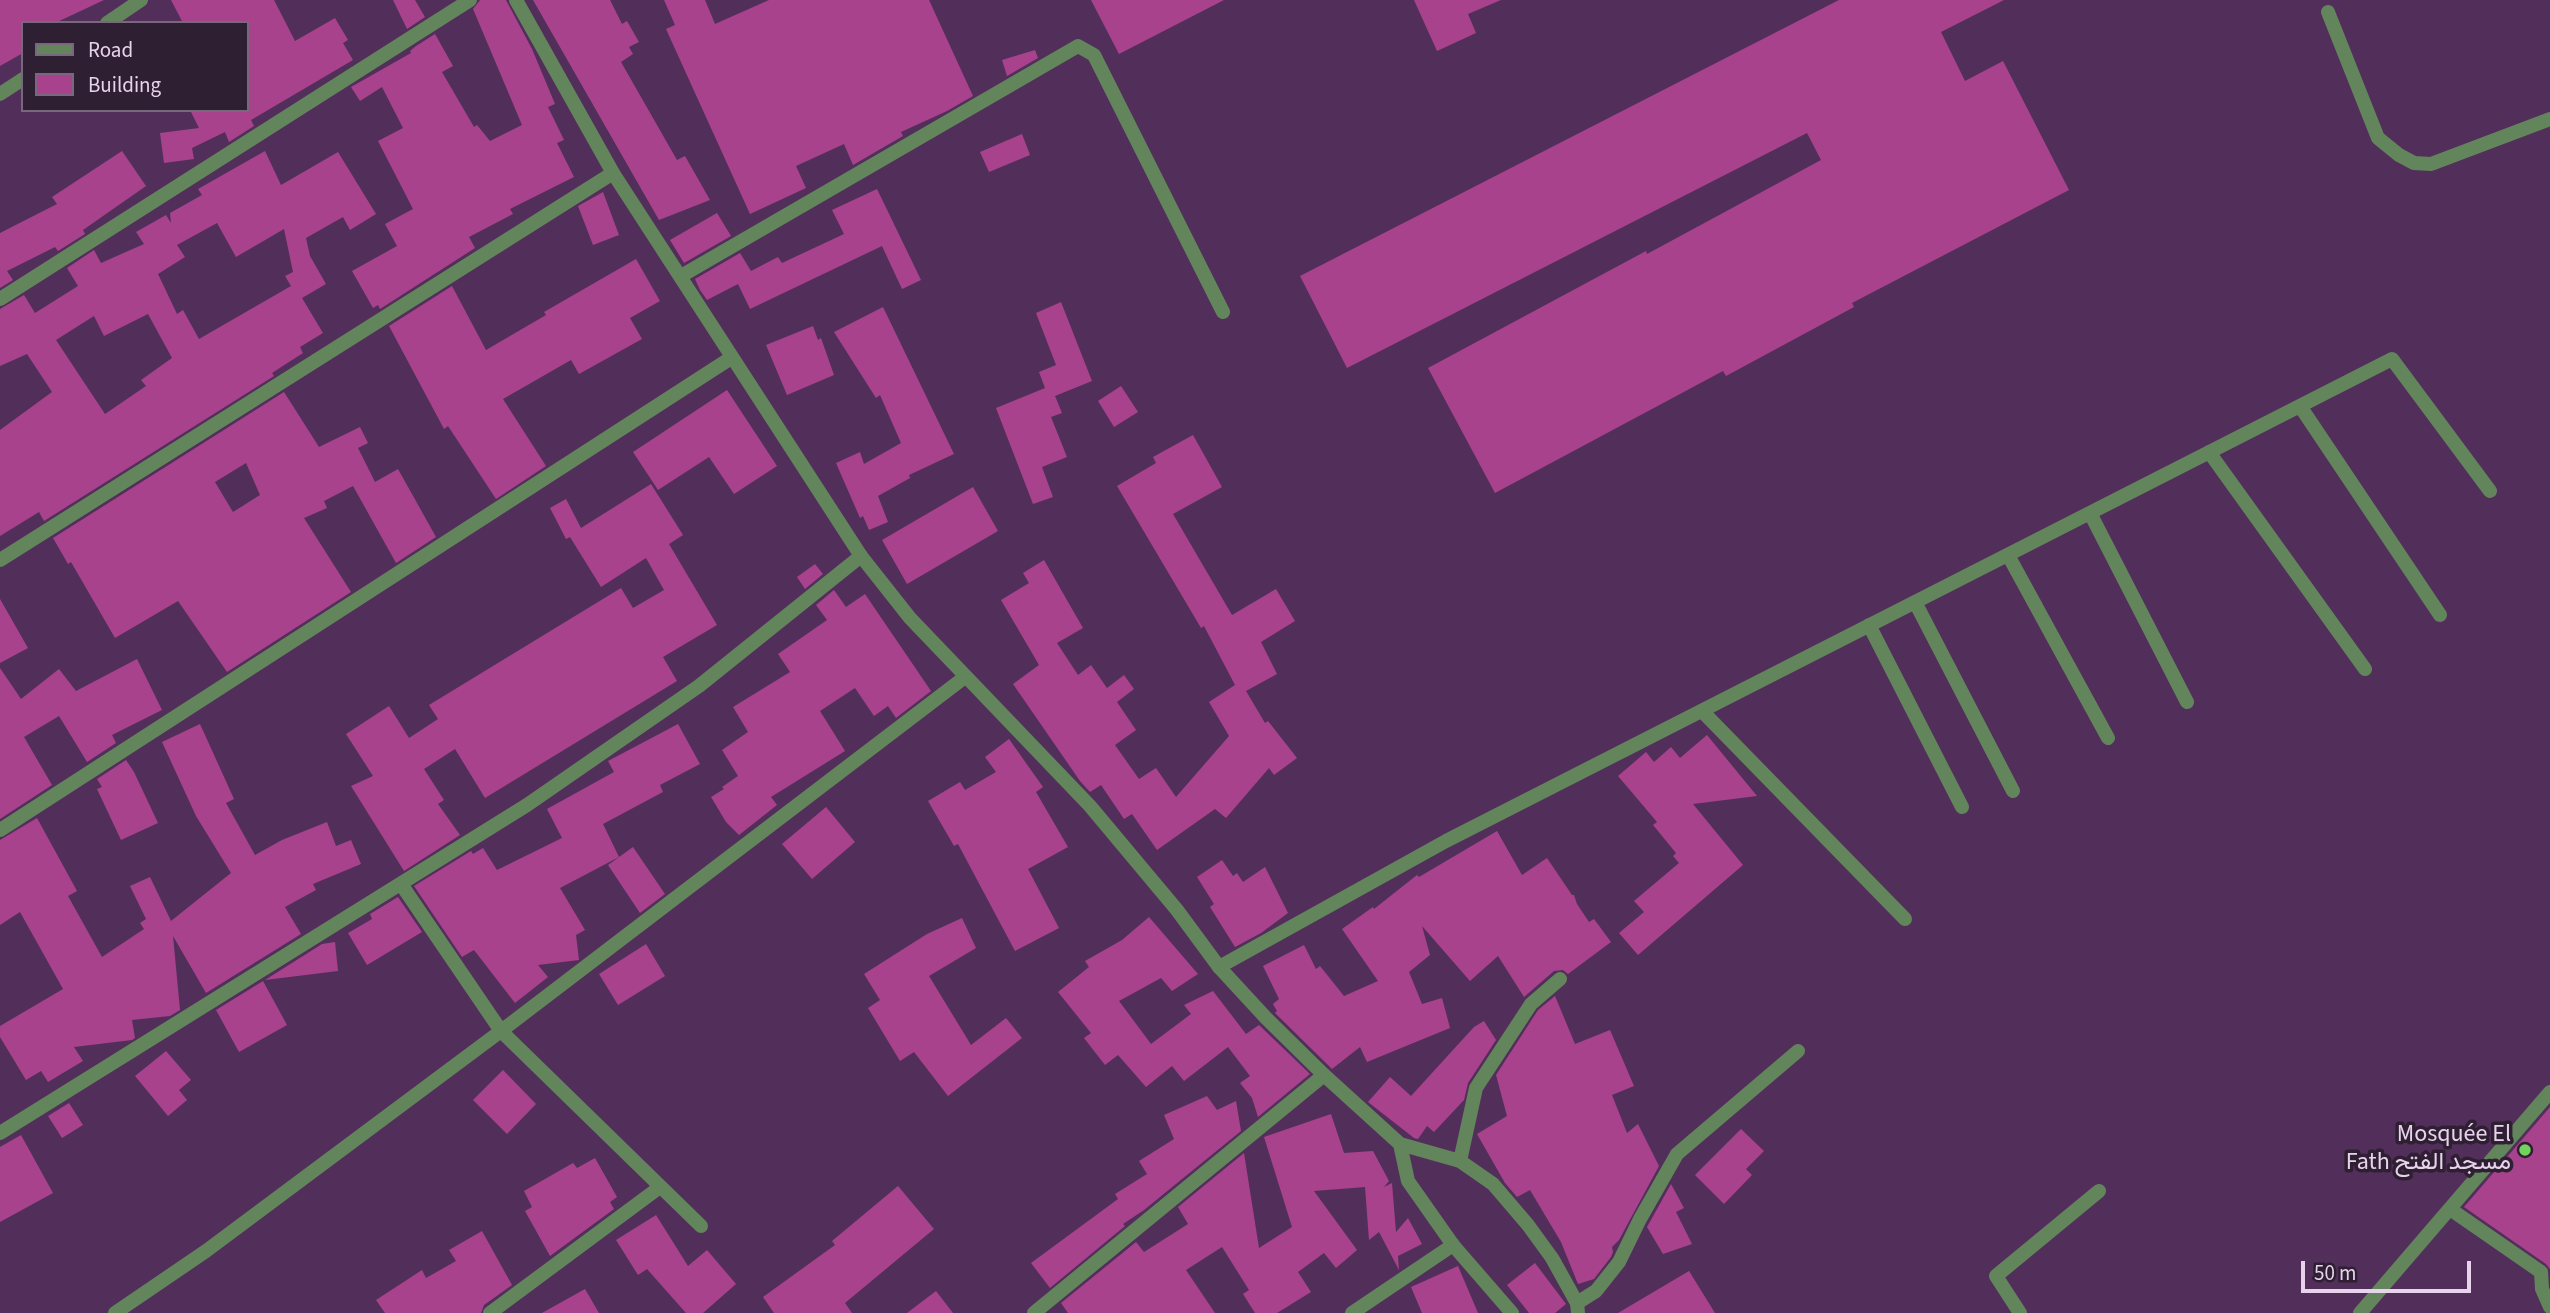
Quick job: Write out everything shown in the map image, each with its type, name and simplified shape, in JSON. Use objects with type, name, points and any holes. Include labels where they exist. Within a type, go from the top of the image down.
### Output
[{"type":"street","points":[[110,21],[141,0]]},
{"type":"street","points":[[0,299],[470,0]]},
{"type":"street","points":[[516,0],[613,173],[861,556],[910,618],[1090,806],[1177,910],[1219,967],[1324,1075],[1400,1144],[1460,1161],[1493,1184],[1552,1258],[1577,1308],[1596,1291],[1619,1262],[1677,1154],[1798,1051]]},
{"type":"street","points":[[2328,12],[2378,138],[2414,163],[2431,163],[2550,119]]},
{"type":"street","points":[[681,276],[1078,46],[1094,54],[1223,312]]},
{"type":"street","points":[[0,94],[21,80]]},
{"type":"street","points":[[0,560],[613,173]]},
{"type":"street","points":[[0,830],[731,358]]},
{"type":"street","points":[[1219,967],[1446,841],[2392,359],[2490,491]]},
{"type":"street","points":[[2300,406],[2440,615]]},
{"type":"street","points":[[2208,452],[2365,669]]},
{"type":"street","points":[[2090,513],[2187,702]]},
{"type":"street","points":[[2008,555],[2108,738]]},
{"type":"street","points":[[0,1133],[527,805],[699,686],[861,556]]},
{"type":"street","points":[[1914,602],[2013,790]]},
{"type":"street","points":[[1869,625],[1962,807]]},
{"type":"street","points":[[114,1313],[206,1251],[501,1031],[965,677]]},
{"type":"street","points":[[1702,711],[1905,919]]},
{"type":"street","points":[[401,884],[501,1031],[701,1226]]},
{"type":"street","points":[[1460,1161],[1476,1088],[1531,1004],[1560,979]]},
{"type":"street","points":[[1034,1313],[1324,1075]]},
{"type":"street","points":[[2360,1313],[2550,1092]]},
{"type":"street","points":[[1400,1144],[1408,1181],[1453,1245],[1511,1313]]},
{"type":"street","points":[[489,1313],[660,1186]]},
{"type":"street","points":[[2020,1313],[1996,1276],[2099,1191]]},
{"type":"street","points":[[2450,1209],[2541,1272],[2542,1289],[2550,1307]]},
{"type":"street","points":[[1352,1313],[1453,1245]]},
{"type":"building","points":[[0,0],[104,0],[59,21],[21,21],[21,54],[0,66]]},
{"type":"building","points":[[171,0],[274,0],[295,41],[335,18],[348,40],[343,43],[353,60],[251,120],[254,126],[229,142],[225,132],[192,148],[194,159],[164,163],[160,133],[199,128],[191,112],[248,112],[248,21],[182,21]]},
{"type":"building","points":[[393,0],[415,0],[425,17],[407,29]]},
{"type":"building","points":[[480,0],[506,0],[532,49],[555,104],[548,107],[564,140],[557,143],[574,177],[510,209],[513,214],[469,237],[475,248],[380,309],[378,305],[373,308],[352,271],[397,246],[385,224],[413,209],[378,141],[403,128],[382,87],[360,101],[351,87],[411,53],[416,46],[435,34],[453,66],[442,72],[474,127],[477,125],[490,141],[522,125],[473,9]]},
{"type":"building","points":[[533,0],[610,0],[622,24],[627,21],[639,42],[629,47],[633,54],[621,62],[677,160],[685,156],[710,200],[659,220]]},
{"type":"building","points":[[664,0],[705,0],[715,24],[769,0],[929,0],[973,96],[901,132],[903,136],[853,165],[844,144],[796,166],[806,188],[750,214],[666,29],[675,25]]},
{"type":"building","points":[[1091,0],[1224,0],[1119,54]]},
{"type":"building","points":[[1414,0],[1501,0],[1468,14],[1476,33],[1437,51]]},
{"type":"building","points":[[1839,0],[2004,0],[1941,32],[1965,81],[2003,61],[2069,190],[1852,303],[1854,307],[1726,376],[1723,371],[1495,493],[1428,368],[1821,160],[1807,133],[1347,368],[1300,276]]},
{"type":"building","points":[[1035,50],[1038,58],[1007,76],[1002,60]]},
{"type":"building","points":[[1022,134],[1030,155],[989,172],[980,152]]},
{"type":"building","points":[[122,151],[146,186],[83,230],[85,234],[58,251],[55,247],[7,271],[13,280],[0,288],[0,233],[57,204],[52,197]]},
{"type":"building","points":[[265,151],[281,185],[338,152],[376,214],[350,230],[343,217],[306,238],[310,256],[326,284],[302,298],[323,333],[300,347],[303,353],[272,373],[274,376],[44,521],[39,512],[0,536],[0,430],[52,392],[27,354],[0,366],[0,309],[24,295],[35,313],[78,286],[67,268],[94,250],[101,263],[144,244],[136,232],[166,215],[171,223],[170,213],[202,195],[198,189]],"holes":[[[217,223],[236,257],[284,229],[293,272],[285,276],[291,286],[199,339],[183,310],[177,314],[158,274],[185,257],[177,245]],[[148,314],[172,358],[141,380],[146,386],[105,414],[56,340],[94,316],[104,336]]]},
{"type":"building","points":[[877,189],[921,280],[902,289],[882,246],[750,309],[738,284],[707,300],[700,290],[695,279],[740,253],[751,271],[778,257],[782,263],[844,234],[832,210]]},
{"type":"building","points":[[603,192],[619,235],[593,245],[578,206]]},
{"type":"building","points":[[717,213],[731,236],[684,263],[670,240]]},
{"type":"building","points":[[636,259],[660,301],[630,318],[642,339],[579,374],[571,360],[503,399],[546,466],[496,499],[448,426],[444,429],[389,326],[452,286],[486,350],[546,315],[544,312]]},
{"type":"building","points":[[1061,302],[1092,381],[1055,396],[1062,413],[1051,417],[1067,457],[1042,467],[1053,497],[1033,504],[996,408],[1045,388],[1039,372],[1056,365],[1036,313]]},
{"type":"building","points":[[883,307],[954,454],[909,475],[910,478],[878,496],[888,522],[869,530],[863,516],[860,518],[836,463],[860,452],[864,464],[901,443],[880,395],[876,398],[834,332]]},
{"type":"building","points":[[813,326],[818,340],[821,338],[834,375],[787,395],[766,345]]},
{"type":"building","points":[[1121,386],[1138,412],[1114,427],[1098,401]]},
{"type":"building","points":[[727,390],[777,466],[734,494],[709,457],[658,490],[633,452]]},
{"type":"building","points":[[284,392],[319,447],[360,427],[368,443],[358,448],[375,482],[398,469],[436,537],[396,563],[353,486],[324,501],[327,508],[304,518],[351,592],[227,672],[178,601],[115,638],[71,562],[68,564],[53,538]],"holes":[[[246,463],[260,495],[233,512],[215,482]]]},
{"type":"building","points":[[1193,435],[1222,487],[1173,514],[1232,615],[1276,589],[1295,621],[1261,642],[1277,674],[1246,691],[1265,723],[1268,721],[1297,758],[1274,775],[1269,768],[1226,818],[1215,809],[1157,850],[1132,814],[1124,819],[1101,785],[1090,792],[1080,781],[1013,684],[1039,665],[1001,600],[1029,583],[1023,573],[1044,560],[1083,628],[1057,643],[1078,675],[1091,665],[1107,688],[1124,675],[1134,689],[1117,702],[1136,730],[1115,745],[1139,779],[1156,768],[1176,797],[1229,736],[1209,702],[1235,685],[1204,626],[1201,628],[1117,486],[1156,463],[1153,457]]},
{"type":"building","points":[[651,484],[683,535],[669,544],[717,625],[663,657],[677,681],[485,798],[455,749],[424,769],[444,800],[438,804],[460,835],[404,871],[351,786],[373,776],[346,734],[389,706],[409,738],[438,719],[429,705],[621,588],[633,608],[664,590],[646,558],[601,587],[570,537],[566,539],[550,508],[566,499],[581,528]]},
{"type":"building","points":[[973,487],[998,531],[907,584],[882,540]]},
{"type":"building","points":[[815,564],[823,574],[805,589],[797,577]]},
{"type":"building","points":[[834,590],[846,607],[865,594],[931,691],[896,718],[888,706],[874,716],[855,688],[820,711],[845,751],[771,797],[777,805],[739,835],[726,822],[711,797],[738,776],[722,750],[748,732],[733,707],[790,672],[778,654],[827,620],[816,605]]},
{"type":"building","points":[[0,599],[28,648],[0,663]]},
{"type":"building","points":[[137,659],[162,710],[112,735],[116,743],[87,762],[59,716],[24,737],[52,785],[0,819],[0,668],[21,699],[59,669],[76,691]]},
{"type":"building","points":[[200,724],[234,799],[226,803],[255,855],[282,840],[327,822],[336,846],[351,840],[361,864],[313,884],[316,890],[285,907],[301,934],[206,993],[173,936],[180,1010],[170,1016],[132,1020],[135,1038],[132,1040],[74,1047],[83,1061],[48,1082],[41,1071],[26,1080],[0,1037],[0,1026],[63,989],[20,912],[0,925],[0,840],[37,818],[77,891],[68,896],[102,957],[144,929],[140,923],[146,919],[130,886],[150,877],[171,921],[231,873],[196,816],[162,742]]},
{"type":"building","points":[[678,724],[700,764],[660,785],[663,792],[603,824],[619,857],[560,888],[585,930],[576,935],[579,960],[538,965],[548,977],[515,1003],[474,950],[462,957],[414,886],[471,851],[473,854],[483,848],[497,870],[562,838],[547,809],[614,772],[608,761]]},
{"type":"building","points":[[1707,735],[1757,796],[1693,804],[1743,865],[1638,955],[1619,933],[1644,912],[1634,901],[1679,863],[1673,856],[1676,853],[1653,825],[1657,822],[1618,776],[1646,752],[1654,762],[1671,747],[1680,758]]},
{"type":"building","points":[[1009,739],[1043,787],[1036,792],[1068,847],[1028,869],[1059,928],[1015,951],[958,844],[954,846],[928,801],[960,782],[965,790],[996,772],[985,757]]},
{"type":"building","points":[[126,760],[158,823],[121,840],[97,789],[102,787],[97,779]]},
{"type":"building","points":[[826,807],[855,842],[812,879],[782,844]]},
{"type":"building","points":[[1497,831],[1522,875],[1547,858],[1574,895],[1589,922],[1594,919],[1611,942],[1568,974],[1563,970],[1554,971],[1524,997],[1498,956],[1470,981],[1422,926],[1430,955],[1409,972],[1422,1004],[1442,998],[1450,1028],[1367,1062],[1360,1047],[1332,1069],[1275,1013],[1277,1011],[1273,1004],[1279,999],[1263,966],[1304,945],[1316,969],[1320,966],[1344,996],[1378,981],[1342,929],[1373,907],[1374,909],[1417,875],[1419,877]]},
{"type":"building","points":[[633,847],[665,894],[640,913],[608,865]]},
{"type":"building","points":[[1222,860],[1233,876],[1237,873],[1243,882],[1265,867],[1288,913],[1261,933],[1235,947],[1210,907],[1214,904],[1197,877]]},
{"type":"building","points":[[398,897],[422,932],[367,965],[348,933],[372,919],[370,914]]},
{"type":"building","points":[[1149,917],[1198,974],[1172,991],[1161,978],[1119,1001],[1151,1044],[1191,1014],[1184,1005],[1213,991],[1246,1034],[1259,1025],[1310,1074],[1258,1117],[1252,1098],[1240,1083],[1250,1076],[1228,1047],[1184,1081],[1172,1066],[1146,1087],[1118,1055],[1105,1065],[1084,1038],[1091,1033],[1058,992],[1089,967],[1085,961],[1122,940]]},
{"type":"building","points":[[962,918],[976,948],[929,976],[971,1045],[1006,1018],[1022,1038],[948,1096],[914,1052],[900,1061],[868,1008],[880,1000],[864,974],[927,934]]},
{"type":"building","points":[[335,942],[338,971],[265,980],[322,944]]},
{"type":"building","points":[[646,944],[665,976],[618,1005],[599,974]]},
{"type":"building","points":[[263,981],[287,1025],[239,1052],[216,1010]]},
{"type":"building","points":[[1555,996],[1575,1044],[1610,1030],[1634,1086],[1612,1095],[1627,1133],[1638,1124],[1659,1166],[1619,1240],[1612,1247],[1611,1257],[1594,1279],[1578,1284],[1561,1242],[1530,1190],[1517,1197],[1505,1183],[1477,1134],[1507,1116],[1496,1075],[1538,1010]]},
{"type":"building","points":[[1484,1021],[1496,1040],[1468,1083],[1464,1100],[1434,1132],[1427,1126],[1418,1139],[1414,1138],[1368,1102],[1390,1077],[1411,1096],[1474,1027]]},
{"type":"building","points":[[166,1051],[191,1080],[179,1090],[187,1100],[168,1116],[135,1076]]},
{"type":"building","points":[[503,1070],[536,1104],[507,1134],[473,1100]]},
{"type":"building","points":[[1207,1096],[1217,1110],[1236,1101],[1241,1131],[1123,1224],[1125,1226],[1050,1288],[1031,1263],[1118,1199],[1115,1194],[1147,1174],[1139,1161],[1174,1139],[1164,1115]]},
{"type":"building","points":[[69,1103],[83,1125],[62,1138],[48,1116]]},
{"type":"building","name":"Mosquée El Fath مسجد الفتح","points":[[2550,1107],[2550,1269],[2464,1207]]},
{"type":"building","points":[[1331,1114],[1344,1153],[1373,1151],[1389,1181],[1384,1187],[1392,1183],[1396,1232],[1408,1218],[1422,1244],[1398,1256],[1399,1270],[1379,1232],[1369,1240],[1365,1187],[1314,1191],[1357,1250],[1336,1268],[1324,1253],[1298,1272],[1311,1292],[1277,1313],[1255,1313],[1243,1294],[1249,1290],[1222,1247],[1186,1270],[1215,1313],[1068,1313],[1061,1303],[1136,1242],[1144,1252],[1188,1224],[1178,1207],[1244,1153],[1259,1248],[1292,1227],[1264,1137]]},
{"type":"building","points":[[1741,1129],[1764,1151],[1746,1169],[1752,1175],[1724,1204],[1695,1175]]},
{"type":"building","points":[[21,1135],[53,1193],[0,1222],[0,1147]]},
{"type":"building","points":[[595,1158],[617,1197],[610,1202],[614,1209],[550,1256],[525,1211],[532,1207],[524,1191],[573,1163],[577,1168]]},
{"type":"building","points":[[1671,1184],[1684,1208],[1676,1212],[1692,1244],[1663,1254],[1647,1227]]},
{"type":"building","points":[[898,1186],[934,1229],[845,1303],[852,1313],[774,1313],[763,1297],[835,1245],[832,1241]]},
{"type":"building","points":[[656,1215],[688,1266],[707,1250],[736,1284],[703,1313],[686,1313],[647,1269],[638,1275],[616,1240]]},
{"type":"building","points":[[482,1231],[512,1285],[484,1305],[481,1313],[385,1313],[376,1300],[422,1270],[426,1278],[456,1261],[449,1250]]},
{"type":"building","points":[[1535,1263],[1566,1304],[1555,1313],[1529,1313],[1507,1285]]},
{"type":"building","points":[[1458,1266],[1478,1313],[1422,1313],[1411,1287]]},
{"type":"building","points":[[1689,1271],[1715,1313],[1618,1313]]},
{"type":"building","points":[[585,1289],[599,1313],[542,1313]]},
{"type":"building","points":[[936,1291],[953,1313],[907,1313]]},
{"type":"place","name":"Mosquée El Fath مسجد الفتح","points":[[2525,1150]]}]
